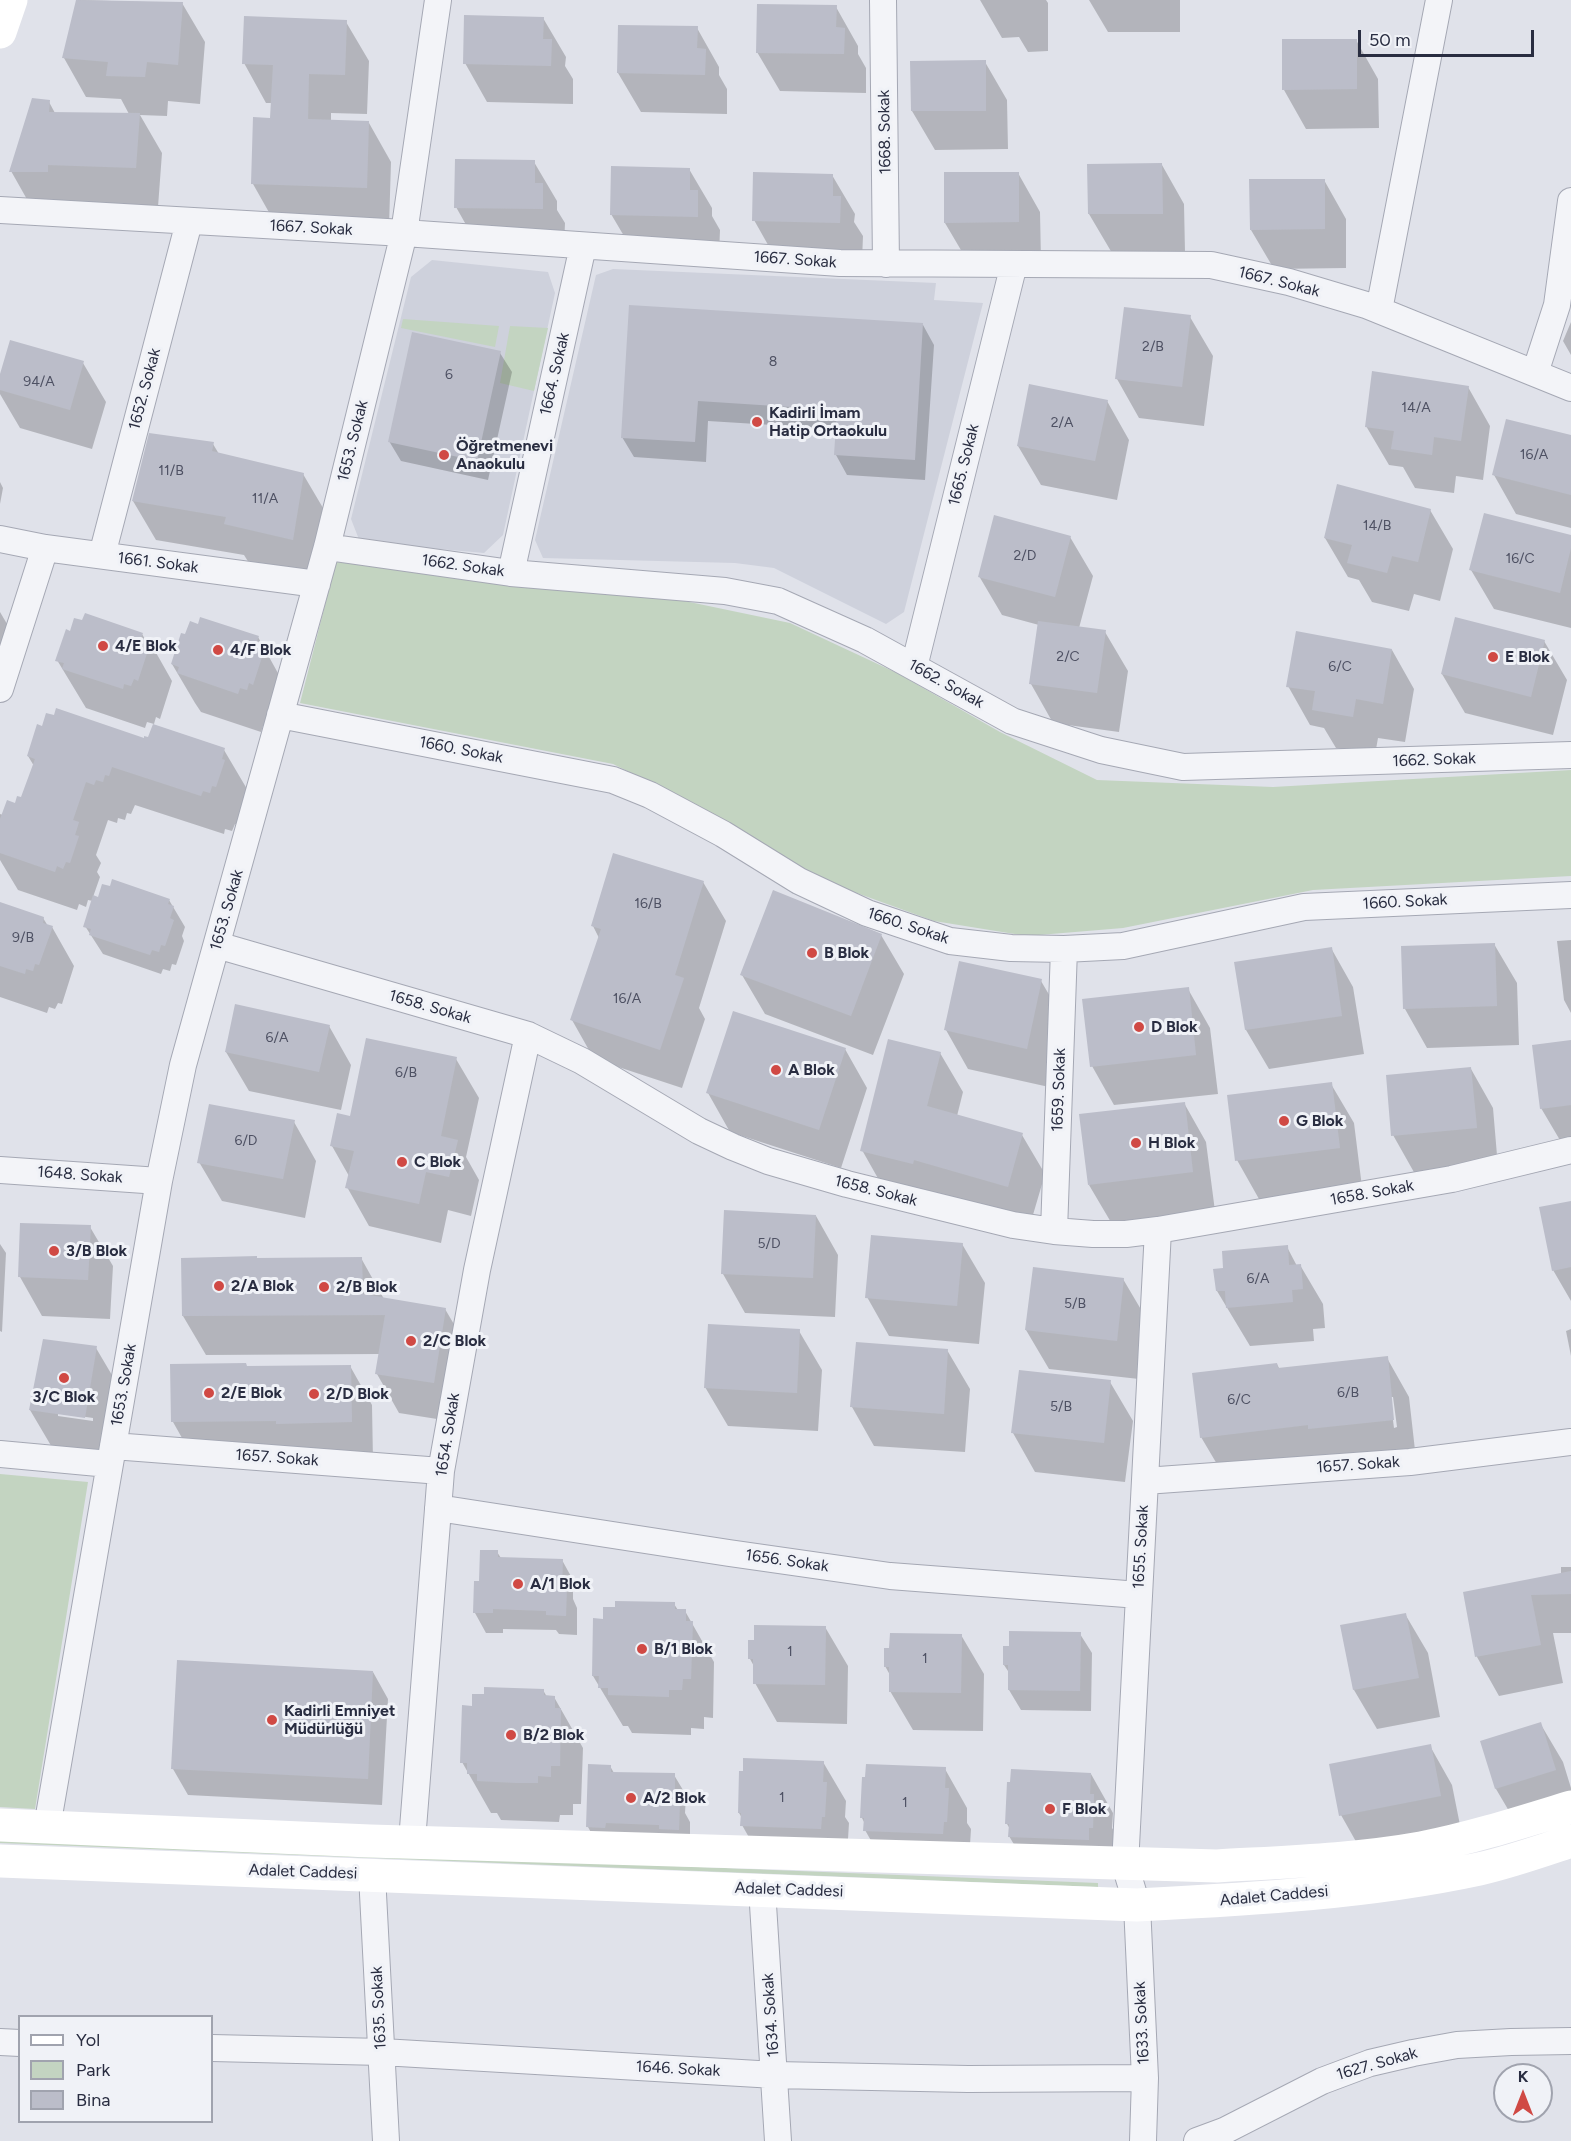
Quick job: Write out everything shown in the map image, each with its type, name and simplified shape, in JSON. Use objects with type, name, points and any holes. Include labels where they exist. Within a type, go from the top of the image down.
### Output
[{"type":"street","points":[[0,32],[11,0]]},
{"type":"street","name":"1653. Sokak","points":[[47,1827],[159,1180],[188,1046],[327,547],[405,233],[438,0]]},
{"type":"street","name":"1668. Sokak","points":[[883,0],[886,264]]},
{"type":"street","points":[[1379,310],[1439,0]]},
{"type":"street","points":[[1535,374],[1557,305],[1571,201]]},
{"type":"street","name":"1667. Sokak","points":[[0,210],[405,233],[840,263],[1211,265],[1289,282],[1379,310],[1571,388]]},
{"type":"street","name":"1652. Sokak","points":[[102,555],[189,222]]},
{"type":"street","name":"1664. Sokak","points":[[511,573],[583,246]]},
{"type":"street","name":"1665. Sokak","points":[[915,667],[1014,264]]},
{"type":"street","name":"1661. Sokak","points":[[0,539],[45,549],[317,584]]},
{"type":"street","name":"1662. Sokak","points":[[327,547],[511,573],[725,591],[778,601],[865,640],[1012,721],[1101,750],[1183,767],[1571,755]]},
{"type":"street","points":[[0,689],[45,549]]},
{"type":"street","name":"1660. Sokak","points":[[280,715],[613,780],[650,795],[723,834],[799,881],[867,913],[950,941],[1011,948],[1064,949],[1123,946],[1304,907],[1571,895]]},
{"type":"street","name":"1658. Sokak","points":[[217,945],[528,1035],[582,1061],[699,1131],[733,1148],[759,1157],[848,1184],[1013,1225],[1054,1232],[1126,1234],[1158,1230],[1452,1179],[1571,1150]]},
{"type":"street","name":"1659. Sokak","points":[[1054,1232],[1064,949]]},
{"type":"street","name":"1654. Sokak","points":[[412,1841],[441,1471],[477,1270],[528,1035]]},
{"type":"street","name":"1648. Sokak","points":[[0,1170],[159,1180]]},
{"type":"street","name":"1655. Sokak","points":[[1137,1905],[1125,1865],[1158,1230]]},
{"type":"street","name":"1657. Sokak","points":[[1145,1481],[1410,1462],[1571,1442]]},
{"type":"street","name":"1657. Sokak","points":[[0,1454],[111,1455],[441,1471]]},
{"type":"street","name":"1656. Sokak","points":[[438,1508],[890,1576],[1139,1595]]},
{"type":"street","points":[[0,1825],[412,1841],[1125,1865],[1217,1866],[1327,1860],[1421,1848],[1492,1831],[1571,1807]]},
{"type":"street","name":"Adalet Caddesi","points":[[0,1861],[1137,1905],[1250,1899],[1427,1879],[1482,1868],[1571,1841]]},
{"type":"street","name":"1635. Sokak","points":[[372,1875],[386,2141]]},
{"type":"street","name":"1634. Sokak","points":[[762,1889],[778,2141]]},
{"type":"street","name":"1633. Sokak","points":[[1137,1905],[1145,2078],[1143,2141]]},
{"type":"street","name":"1627. Sokak","points":[[1197,2141],[1224,2131],[1322,2080],[1370,2063],[1457,2045],[1571,2041]]},
{"type":"street","points":[[0,2042],[18,2043]]},
{"type":"street","name":"1646. Sokak","points":[[213,2048],[382,2052],[775,2075],[968,2079],[1145,2078]]},
{"type":"shaded area","name":"Öğretmenevi Anaokulu","points":[[432,260],[548,272],[555,293],[503,535],[484,553],[360,542],[351,519],[411,277]]},
{"type":"shaded area","name":"Kadirli İmam Hatip Ortaokulu","points":[[613,269],[936,283],[934,300],[983,303],[904,612],[886,624],[774,568],[735,563],[543,558],[535,540],[596,275]]},
{"type":"green space","points":[[403,319],[499,326],[495,347],[401,328]]},
{"type":"green space","points":[[510,326],[548,328],[534,391],[500,383]]},
{"type":"green space","points":[[336,562],[675,599],[790,623],[897,673],[1000,732],[1097,780],[1273,787],[1571,770],[1571,876],[1313,890],[1123,928],[1027,936],[934,921],[829,883],[684,799],[613,764],[300,703]]},
{"type":"green space","points":[[0,1474],[88,1482],[35,1809],[0,1807]]},
{"type":"green space","points":[[0,1839],[1098,1883],[1098,1887],[0,1843]]},
{"type":"building","points":[[76,0],[183,2],[178,65],[147,62],[145,77],[106,76],[108,62],[62,58]]},
{"type":"building","points":[[757,4],[837,5],[836,27],[845,28],[844,54],[756,53]]},
{"type":"building","points":[[464,15],[544,17],[543,39],[552,39],[551,66],[463,64]]},
{"type":"building","points":[[244,16],[347,20],[345,75],[309,74],[308,119],[369,121],[367,188],[251,184],[253,117],[270,118],[273,65],[242,64]]},
{"type":"building","points":[[618,25],[698,26],[697,48],[706,49],[705,75],[617,73]]},
{"type":"building","points":[[1282,39],[1357,39],[1357,89],[1282,90]]},
{"type":"building","points":[[986,60],[986,111],[911,111],[910,61]]},
{"type":"building","points":[[32,98],[50,100],[49,112],[140,113],[136,168],[48,165],[48,172],[9,172]]},
{"type":"building","points":[[455,159],[535,160],[535,183],[543,183],[543,209],[454,208]]},
{"type":"building","points":[[1162,163],[1163,214],[1088,214],[1087,164]]},
{"type":"building","points":[[611,166],[690,168],[690,190],[698,190],[698,217],[610,215]]},
{"type":"building","points":[[753,172],[833,174],[833,196],[841,196],[840,223],[752,221]]},
{"type":"building","points":[[944,172],[1019,172],[1019,222],[944,223]]},
{"type":"building","points":[[1249,179],[1325,179],[1325,229],[1250,230]]},
{"type":"building","points":[[629,305],[923,323],[915,460],[834,455],[837,410],[698,401],[695,442],[621,438]]},
{"type":"building","points":[[1124,307],[1191,315],[1182,387],[1115,379]]},
{"type":"building","points":[[412,332],[501,351],[477,461],[388,442]]},
{"type":"building","points":[[10,340],[84,361],[70,410],[0,390],[0,374]]},
{"type":"building","points":[[1372,371],[1469,386],[1461,441],[1434,437],[1432,455],[1391,449],[1394,431],[1365,427]]},
{"type":"building","points":[[1029,384],[1108,400],[1095,461],[1017,446]]},
{"type":"building","points":[[1506,419],[1571,435],[1571,495],[1492,475]]},
{"type":"building","points":[[149,433],[214,442],[212,451],[304,473],[293,540],[224,524],[226,517],[132,501]]},
{"type":"building","points":[[1337,484],[1431,509],[1418,562],[1392,556],[1387,573],[1347,563],[1352,545],[1324,538]]},
{"type":"building","points":[[1484,513],[1571,535],[1571,548],[1560,593],[1469,570]]},
{"type":"building","points":[[994,515],[1071,536],[1055,597],[978,577]]},
{"type":"building","name":"4/E Blok","points":[[85,613],[143,633],[141,638],[151,641],[138,681],[134,679],[131,686],[124,684],[123,689],[62,669],[64,663],[55,661],[66,629],[70,631],[74,618],[82,620]]},
{"type":"building","name":"4/F Blok","points":[[200,617],[259,636],[257,641],[263,644],[259,656],[262,657],[253,685],[249,683],[247,690],[240,688],[238,694],[177,673],[179,667],[171,664],[181,633],[185,634],[190,621],[198,624]]},
{"type":"building","name":"E Blok","points":[[1455,617],[1545,640],[1531,697],[1441,674]]},
{"type":"building","points":[[1038,621],[1106,630],[1097,693],[1029,684]]},
{"type":"building","points":[[1296,631],[1392,649],[1383,704],[1356,699],[1353,717],[1312,710],[1315,691],[1286,687]]},
{"type":"building","points":[[56,708],[144,738],[144,736],[148,737],[153,724],[225,748],[222,759],[225,760],[216,787],[212,786],[210,793],[203,791],[201,796],[112,767],[109,776],[105,775],[103,782],[96,780],[94,785],[86,782],[73,820],[79,822],[75,835],[79,836],[70,863],[66,862],[63,869],[57,866],[55,872],[0,853],[0,819],[7,800],[15,803],[17,796],[21,797],[35,759],[27,756],[37,724],[42,726],[46,713],[54,715]]},
{"type":"building","points":[[613,853],[704,881],[675,975],[684,978],[660,1050],[570,1020],[601,929],[591,926]]},
{"type":"building","points":[[112,879],[170,899],[168,904],[174,906],[170,918],[174,920],[165,946],[161,945],[159,952],[152,950],[150,955],[89,935],[91,929],[83,927],[93,895],[98,897],[102,884],[110,886]]},
{"type":"building","name":"B Blok","points":[[773,890],[882,934],[851,1016],[740,975]]},
{"type":"building","points":[[0,902],[44,917],[43,923],[53,926],[39,965],[35,964],[33,971],[26,969],[25,974],[0,966]]},
{"type":"building","points":[[1495,943],[1497,1006],[1403,1009],[1401,946]]},
{"type":"building","points":[[1332,947],[1342,1016],[1245,1030],[1234,962]]},
{"type":"building","points":[[959,961],[1042,979],[1027,1049],[944,1030]]},
{"type":"building","name":"D Blok","points":[[1189,987],[1196,1055],[1090,1067],[1082,999]]},
{"type":"building","points":[[235,1004],[330,1025],[319,1072],[225,1052]]},
{"type":"building","name":"A Blok","points":[[733,1011],[846,1048],[819,1130],[706,1093]]},
{"type":"building","points":[[366,1038],[457,1057],[441,1136],[458,1140],[449,1177],[426,1172],[419,1204],[345,1188],[354,1151],[330,1146],[337,1113],[350,1116]]},
{"type":"building","points":[[888,1039],[941,1052],[927,1106],[1023,1133],[1008,1187],[914,1160],[913,1164],[860,1151]]},
{"type":"building","points":[[1571,1040],[1571,1105],[1540,1109],[1532,1045]]},
{"type":"building","points":[[1471,1067],[1477,1128],[1391,1136],[1386,1075]]},
{"type":"building","name":"G Blok","points":[[1332,1082],[1340,1148],[1235,1161],[1227,1095]]},
{"type":"building","name":"H Blok","points":[[1185,1102],[1193,1172],[1088,1185],[1079,1114]]},
{"type":"building","points":[[209,1104],[295,1120],[283,1179],[197,1163]]},
{"type":"building","points":[[1571,1201],[1571,1267],[1552,1271],[1539,1207]]},
{"type":"building","points":[[724,1210],[816,1215],[813,1278],[721,1274]]},
{"type":"building","name":"3/B Blok","points":[[20,1223],[91,1225],[88,1280],[18,1277]]},
{"type":"building","points":[[871,1235],[963,1243],[957,1306],[865,1298]]},
{"type":"building","points":[[1288,1245],[1289,1265],[1301,1264],[1303,1289],[1292,1290],[1293,1302],[1226,1308],[1225,1291],[1216,1291],[1213,1269],[1223,1268],[1222,1251]]},
{"type":"building","points":[[257,1256],[257,1258],[362,1257],[363,1294],[446,1308],[434,1383],[375,1374],[385,1315],[182,1316],[181,1258]]},
{"type":"building","points":[[1033,1267],[1124,1278],[1117,1341],[1025,1330]]},
{"type":"building","points":[[708,1324],[800,1329],[797,1393],[704,1388]]},
{"type":"building","name":"3/C Blok","points":[[43,1339],[97,1346],[85,1418],[29,1410]]},
{"type":"building","points":[[856,1342],[948,1349],[944,1414],[850,1407]]},
{"type":"building","points":[[1388,1356],[1394,1420],[1308,1429],[1308,1425],[1200,1438],[1192,1373],[1277,1363],[1278,1368]]},
{"type":"building","points":[[246,1363],[247,1366],[351,1365],[352,1422],[276,1424],[276,1421],[171,1422],[170,1364]]},
{"type":"building","points":[[1019,1370],[1111,1380],[1104,1443],[1011,1433]]},
{"type":"building","name":"A/1 Blok","points":[[480,1550],[498,1550],[498,1557],[563,1559],[562,1586],[567,1586],[566,1616],[546,1615],[546,1611],[493,1609],[493,1613],[473,1613],[474,1581],[479,1581]]},
{"type":"building","points":[[1571,1571],[1571,1594],[1531,1595],[1541,1645],[1475,1657],[1463,1592]]},
{"type":"building","name":"B/1 Blok","points":[[615,1601],[675,1602],[675,1609],[686,1609],[686,1621],[693,1621],[691,1679],[683,1679],[682,1690],[669,1690],[669,1697],[608,1695],[608,1688],[598,1688],[599,1676],[592,1676],[593,1618],[603,1619],[603,1607],[615,1607]]},
{"type":"building","points":[[1406,1613],[1419,1678],[1353,1690],[1340,1625]]},
{"type":"building","points":[[754,1625],[826,1626],[825,1685],[753,1684],[753,1659],[748,1659],[748,1640],[754,1640]]},
{"type":"building","points":[[1009,1631],[1081,1632],[1080,1691],[1008,1690],[1008,1665],[1003,1665],[1003,1646],[1009,1646]]},
{"type":"building","points":[[890,1633],[962,1634],[961,1693],[889,1692],[889,1667],[884,1667],[884,1648],[889,1648]]},
{"type":"building","name":"Kadirli Emniyet Müdürlüğü","points":[[177,1660],[373,1671],[368,1779],[171,1769]]},
{"type":"building","name":"B/2 Blok","points":[[484,1687],[544,1689],[544,1695],[555,1696],[555,1708],[561,1708],[560,1766],[551,1766],[551,1777],[538,1776],[538,1783],[517,1783],[477,1781],[477,1774],[467,1774],[467,1763],[460,1763],[462,1705],[472,1706],[472,1694],[484,1694]]},
{"type":"building","points":[[1541,1722],[1556,1770],[1495,1789],[1480,1741]]},
{"type":"building","points":[[1431,1744],[1441,1796],[1339,1816],[1329,1764]]},
{"type":"building","points":[[743,1758],[824,1761],[823,1782],[827,1782],[825,1817],[822,1817],[821,1829],[740,1826],[739,1771],[743,1771]]},
{"type":"building","name":"A/2 Blok","points":[[588,1764],[611,1765],[611,1772],[675,1773],[675,1801],[680,1801],[679,1830],[659,1829],[659,1825],[606,1823],[605,1828],[586,1827]]},
{"type":"building","points":[[866,1764],[946,1767],[945,1788],[949,1788],[947,1822],[944,1822],[943,1834],[863,1831],[864,1818],[860,1818],[862,1777],[865,1777]]},
{"type":"building","name":"F Blok","points":[[1011,1769],[1091,1773],[1090,1794],[1094,1794],[1093,1828],[1089,1828],[1089,1840],[1008,1837],[1009,1824],[1005,1824],[1007,1782],[1010,1782]]},
{"type":"place","name":"Kadirli İmam Hatip Ortaokulu","points":[[757,422]]},
{"type":"place","name":"Öğretmenevi Anaokulu","points":[[444,455]]},
{"type":"place","name":"4/E Blok","points":[[103,646]]},
{"type":"place","name":"4/F Blok","points":[[218,650]]},
{"type":"place","name":"E Blok","points":[[1493,657]]},
{"type":"place","name":"B Blok","points":[[812,953]]},
{"type":"place","name":"D Blok","points":[[1139,1027]]},
{"type":"place","name":"A Blok","points":[[776,1070]]},
{"type":"place","name":"G Blok","points":[[1284,1121]]},
{"type":"place","name":"H Blok","points":[[1136,1143]]},
{"type":"place","name":"C Blok","points":[[402,1162]]},
{"type":"place","name":"3/B Blok","points":[[54,1251]]},
{"type":"place","name":"2/A Blok","points":[[219,1286]]},
{"type":"place","name":"2/B Blok","points":[[324,1287]]},
{"type":"place","name":"2/C Blok","points":[[411,1341]]},
{"type":"place","name":"3/C Blok","points":[[64,1378]]},
{"type":"place","name":"2/E Blok","points":[[209,1393]]},
{"type":"place","name":"2/D Blok","points":[[314,1394]]},
{"type":"place","name":"A/1 Blok","points":[[518,1584]]},
{"type":"place","name":"B/1 Blok","points":[[642,1649]]},
{"type":"place","name":"Kadirli Emniyet Müdürlüğü","points":[[272,1720]]},
{"type":"place","name":"B/2 Blok","points":[[511,1735]]},
{"type":"place","name":"A/2 Blok","points":[[631,1798]]},
{"type":"place","name":"F Blok","points":[[1050,1809]]}]
